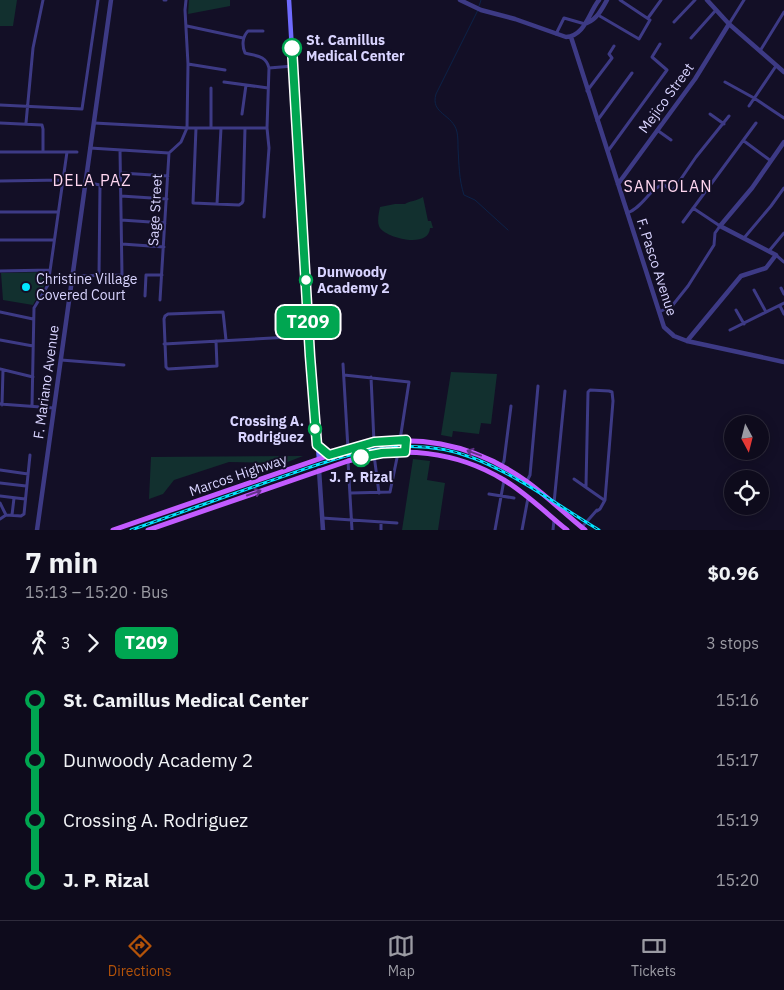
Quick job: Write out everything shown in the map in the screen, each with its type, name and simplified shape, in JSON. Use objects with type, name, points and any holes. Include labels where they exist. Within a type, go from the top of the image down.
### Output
[{"type":"main road","points":[[289,0],[309,334],[319,459]]},
{"type":"main road","points":[[403,440],[405,452]]},
{"type":"main road","name":"Marcos Highway","points":[[113,530],[348,449],[374,442],[403,440],[434,442],[459,447],[502,465],[527,482],[582,529]]},
{"type":"main road","points":[[317,445],[329,455]]},
{"type":"main road","name":"Marcos Highway","points":[[148,530],[348,461],[398,452],[434,454],[454,458],[485,470],[504,480],[567,530]]},
{"type":"main road","points":[[217,494],[221,505]]},
{"type":"street","points":[[26,123],[33,48],[43,0]]},
{"type":"street","points":[[0,105],[82,109],[98,0]]},
{"type":"street","name":"F. Mariano Avenue","points":[[37,530],[111,0]]},
{"type":"street","points":[[90,148],[169,153],[181,142],[187,128],[186,0]]},
{"type":"street","points":[[460,0],[478,9],[571,37],[586,23],[597,0]]},
{"type":"street","points":[[556,34],[564,18],[586,23],[592,21],[608,0]]},
{"type":"street","points":[[620,0],[648,18]]},
{"type":"street","points":[[598,15],[638,39],[650,20],[648,18],[661,0]]},
{"type":"street","points":[[674,22],[695,0]]},
{"type":"street","points":[[707,0],[729,24],[784,72]]},
{"type":"street","points":[[729,24],[744,0]]},
{"type":"street","points":[[691,38],[716,10]]},
{"type":"street","points":[[760,51],[784,12]]},
{"type":"street","name":"Mejico Street","points":[[618,184],[694,80],[729,24]]},
{"type":"street","points":[[187,26],[243,38]]},
{"type":"street","points":[[263,31],[248,31],[243,38],[245,53],[262,57],[267,62],[269,68],[267,128],[269,148],[264,217]]},
{"type":"street","name":"F. Pasco Avenue","points":[[571,37],[664,326],[668,332],[686,341],[784,362]]},
{"type":"street","points":[[608,152],[667,70],[652,57],[660,44]]},
{"type":"street","points":[[587,91],[612,58],[609,54],[614,46]]},
{"type":"street","points":[[188,64],[225,70]]},
{"type":"street","points":[[269,68],[293,66]]},
{"type":"street","points":[[748,106],[776,66]]},
{"type":"street","points":[[597,121],[632,73]]},
{"type":"street","points":[[224,82],[268,88]]},
{"type":"street","points":[[725,82],[784,118]]},
{"type":"street","points":[[242,114],[246,85]]},
{"type":"street","points":[[211,88],[211,128]]},
{"type":"street","points":[[710,114],[724,124]]},
{"type":"street","points":[[627,213],[639,207],[659,186],[664,185],[671,190],[674,189],[729,116]]},
{"type":"street","points":[[0,123],[26,123],[43,126],[43,152]]},
{"type":"street","points":[[93,123],[187,128],[267,128]]},
{"type":"street","points":[[683,222],[756,123]]},
{"type":"street","points":[[196,128],[192,203],[217,204],[242,203],[245,128]]},
{"type":"street","points":[[217,204],[221,128]]},
{"type":"street","points":[[657,130],[671,140]]},
{"type":"street","points":[[744,141],[771,161]]},
{"type":"street","points":[[659,312],[672,306],[688,286],[714,245],[715,233],[752,188],[784,142]]},
{"type":"street","points":[[72,276],[120,276],[122,273],[120,150]]},
{"type":"street","points":[[0,152],[77,152]]},
{"type":"street","points":[[32,406],[33,319],[36,303],[48,285],[66,152]]},
{"type":"street","name":"Sage Street","points":[[160,300],[169,153]]},
{"type":"street","points":[[121,173],[168,176]]},
{"type":"street","points":[[0,181],[62,180]]},
{"type":"street","points":[[86,182],[100,185],[99,276]]},
{"type":"street","points":[[744,238],[784,188]]},
{"type":"street","points":[[121,196],[167,199]]},
{"type":"street","points":[[693,208],[720,226],[769,251],[784,262]]},
{"type":"street","points":[[0,212],[58,212]]},
{"type":"street","points":[[121,220],[165,223]]},
{"type":"street","points":[[769,251],[784,233]]},
{"type":"street","points":[[0,240],[54,240]]},
{"type":"street","points":[[122,244],[164,247]]},
{"type":"street","points":[[686,341],[741,276],[766,268],[776,256]]},
{"type":"street","points":[[0,270],[50,270]]},
{"type":"street","points":[[145,296],[145,276],[162,275]]},
{"type":"street","points":[[781,288],[784,294]]},
{"type":"street","points":[[754,290],[766,312]]},
{"type":"street","points":[[730,330],[784,304]]},
{"type":"street","points":[[780,306],[784,314]]},
{"type":"street","points":[[736,310],[744,324]]},
{"type":"street","points":[[0,312],[33,319]]},
{"type":"street","points":[[216,341],[218,364],[215,367],[168,369],[166,367],[164,344],[165,316],[168,314],[221,312],[225,315],[226,340]]},
{"type":"street","points":[[164,344],[309,334]]},
{"type":"street","points":[[0,340],[33,346]]},
{"type":"street","points":[[61,360],[124,365]]},
{"type":"street","points":[[343,364],[348,449]]},
{"type":"street","points":[[33,377],[1,369],[1,404],[54,408]]},
{"type":"street","points":[[344,375],[409,382],[403,440]]},
{"type":"street","points":[[371,377],[374,442]]},
{"type":"street","points":[[527,482],[530,475],[538,386]]},
{"type":"street","points":[[582,529],[605,500],[613,401],[612,392],[590,390],[588,392],[586,486]]},
{"type":"street","points":[[554,504],[565,391]]},
{"type":"street","points":[[502,465],[511,406]]},
{"type":"street","points":[[351,493],[390,492],[398,452]]},
{"type":"street","points":[[374,455],[379,493]]},
{"type":"street","points":[[0,518],[6,515],[23,515],[30,456]]},
{"type":"street","points":[[348,461],[352,530]]},
{"type":"street","points":[[0,470],[28,474]]},
{"type":"street","points":[[320,470],[323,530]]},
{"type":"street","points":[[574,479],[605,500]]},
{"type":"street","points":[[495,530],[504,480]]},
{"type":"street","points":[[0,483],[26,486]]},
{"type":"street","points":[[489,494],[514,498]]},
{"type":"street","points":[[0,496],[25,499]]},
{"type":"street","points":[[12,515],[14,498]]},
{"type":"street","points":[[522,530],[528,498]]},
{"type":"street","points":[[0,504],[6,515]]},
{"type":"street","points":[[322,518],[397,523]]},
{"type":"street","points":[[553,530],[554,520]]},
{"type":"street","points":[[381,522],[381,530]]},
{"type":"green space","points":[[0,0],[17,0],[13,26],[0,26]]},
{"type":"green space","points":[[189,0],[230,0],[230,6],[188,14]]},
{"type":"green space","points":[[423,197],[428,221],[431,221],[433,228],[430,228],[428,235],[422,239],[414,240],[396,237],[388,234],[379,226],[378,216],[380,207],[405,204]]},
{"type":"green space","points":[[47,272],[44,286],[33,305],[3,300],[1,273]]},
{"type":"green space","points":[[451,372],[497,374],[491,424],[481,423],[479,434],[453,431],[452,437],[441,435]]},
{"type":"green space","points":[[303,456],[285,463],[229,462],[174,480],[163,494],[149,499],[151,457]]},
{"type":"green space","points":[[413,459],[430,461],[427,480],[445,483],[438,530],[402,530]]},
{"type":"waterway","points":[[479,6],[481,0]]},
{"type":"waterway","points":[[478,10],[436,94],[435,101],[436,106],[451,121],[457,132],[459,172],[464,195],[475,200],[508,230]]},
{"type":"railway","points":[[131,530],[292,473],[343,457],[394,447],[446,450],[473,458],[522,482],[599,530]]},
{"type":"bus line","name":"T209","points":[[292,48],[317,445],[329,455],[374,442],[406,440],[405,452],[382,453],[361,457]]},
{"type":"place","name":"St. Camillus Medical Center","points":[[292,48]]},
{"type":"place","name":"Dunwoody Academy 2","points":[[306,280]]},
{"type":"place","name":"Christine Village Covered Court","points":[[26,287]]},
{"type":"place","name":"Crossing A. Rodriguez","points":[[315,429]]},
{"type":"place","name":"J. P. Rizal","points":[[361,457]]},
{"type":"district","name":"DELA PAZ","points":[[92,180]]},
{"type":"district","name":"SANTOLAN","points":[[668,186]]}]
